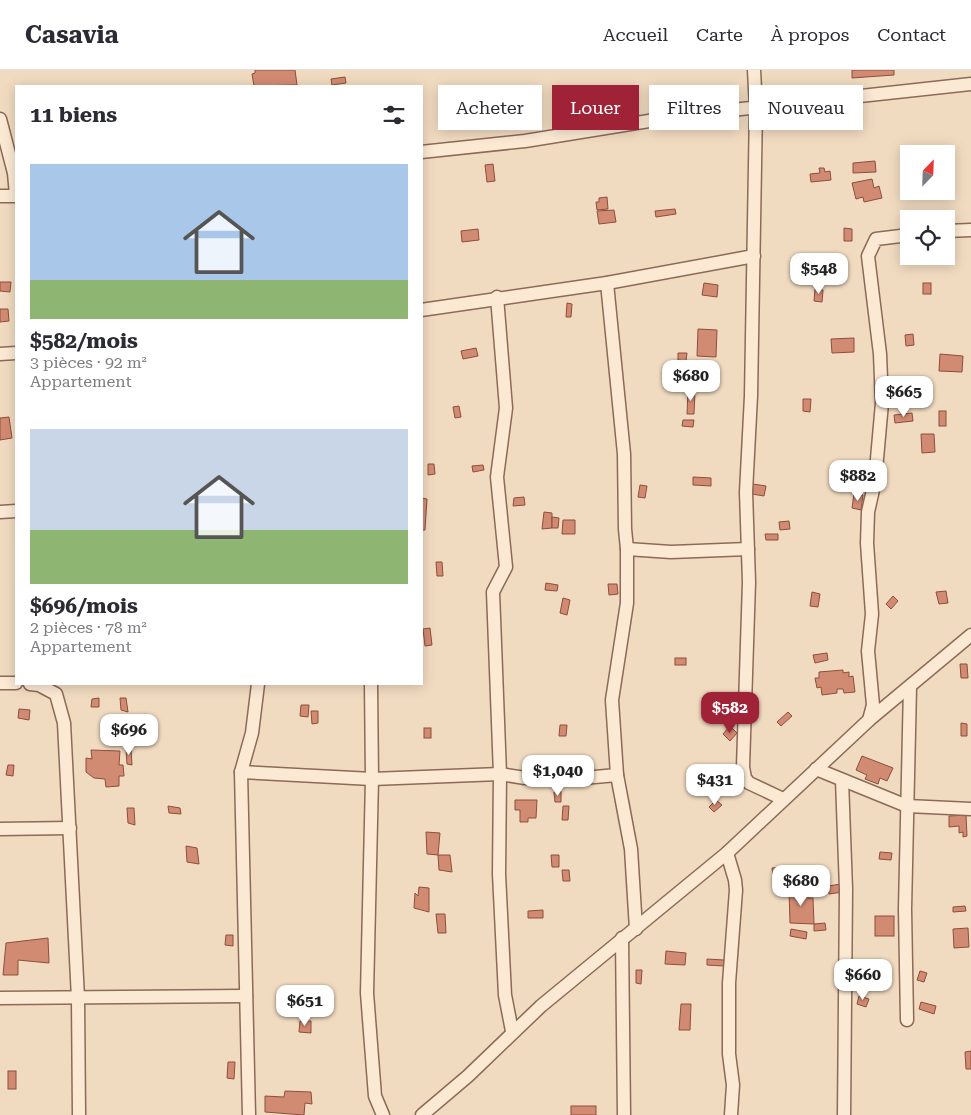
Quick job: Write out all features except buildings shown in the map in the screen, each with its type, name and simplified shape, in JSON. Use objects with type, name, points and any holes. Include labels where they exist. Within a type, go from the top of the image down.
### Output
[{"type":"street","points":[[754,70],[755,85]]},
{"type":"street","points":[[863,96],[971,84]]},
{"type":"street","points":[[423,152],[525,141],[686,115],[749,109]]},
{"type":"street","points":[[0,119],[15,184]]},
{"type":"street","points":[[756,130],[751,396],[746,492],[749,582],[743,768],[745,778],[749,782],[783,799]]},
{"type":"street","points":[[0,196],[15,195]]},
{"type":"street","points":[[955,231],[971,230]]},
{"type":"street","points":[[869,720],[872,705],[868,651],[872,614],[867,543],[868,512],[875,481],[882,403],[880,354],[868,256],[876,239],[900,235]]},
{"type":"street","points":[[423,310],[497,297],[607,283],[754,256]]},
{"type":"street","points":[[607,283],[624,454],[627,549],[627,603],[612,700],[617,775],[631,849],[636,929]]},
{"type":"street","points":[[497,297],[506,408],[497,477],[506,567],[493,592],[500,774],[498,874],[505,995],[512,1031]]},
{"type":"street","points":[[0,354],[15,353]]},
{"type":"street","points":[[0,512],[15,511]]},
{"type":"street","points":[[627,549],[671,552],[748,549]]},
{"type":"street","points":[[422,1115],[468,1076],[512,1031],[727,853],[869,720],[971,635]]},
{"type":"street","points":[[0,682],[15,683]]},
{"type":"street","points":[[39,685],[56,694],[64,724],[78,998],[79,1115]]},
{"type":"street","points":[[248,1115],[241,772],[252,734],[258,685]]},
{"type":"street","points":[[372,685],[372,779],[367,993],[375,1096],[383,1115]]},
{"type":"street","points":[[907,1020],[907,806],[910,687]]},
{"type":"street","points":[[816,769],[907,806],[971,809]]},
{"type":"street","points":[[241,772],[372,779],[500,774],[525,778],[572,779],[617,775]]},
{"type":"street","points":[[842,780],[846,889],[844,1115]]},
{"type":"street","points":[[0,829],[70,828]]},
{"type":"street","points":[[727,853],[736,890],[729,983],[731,1115]]},
{"type":"street","points":[[622,938],[624,1115]]},
{"type":"street","points":[[0,998],[246,996]]}]
